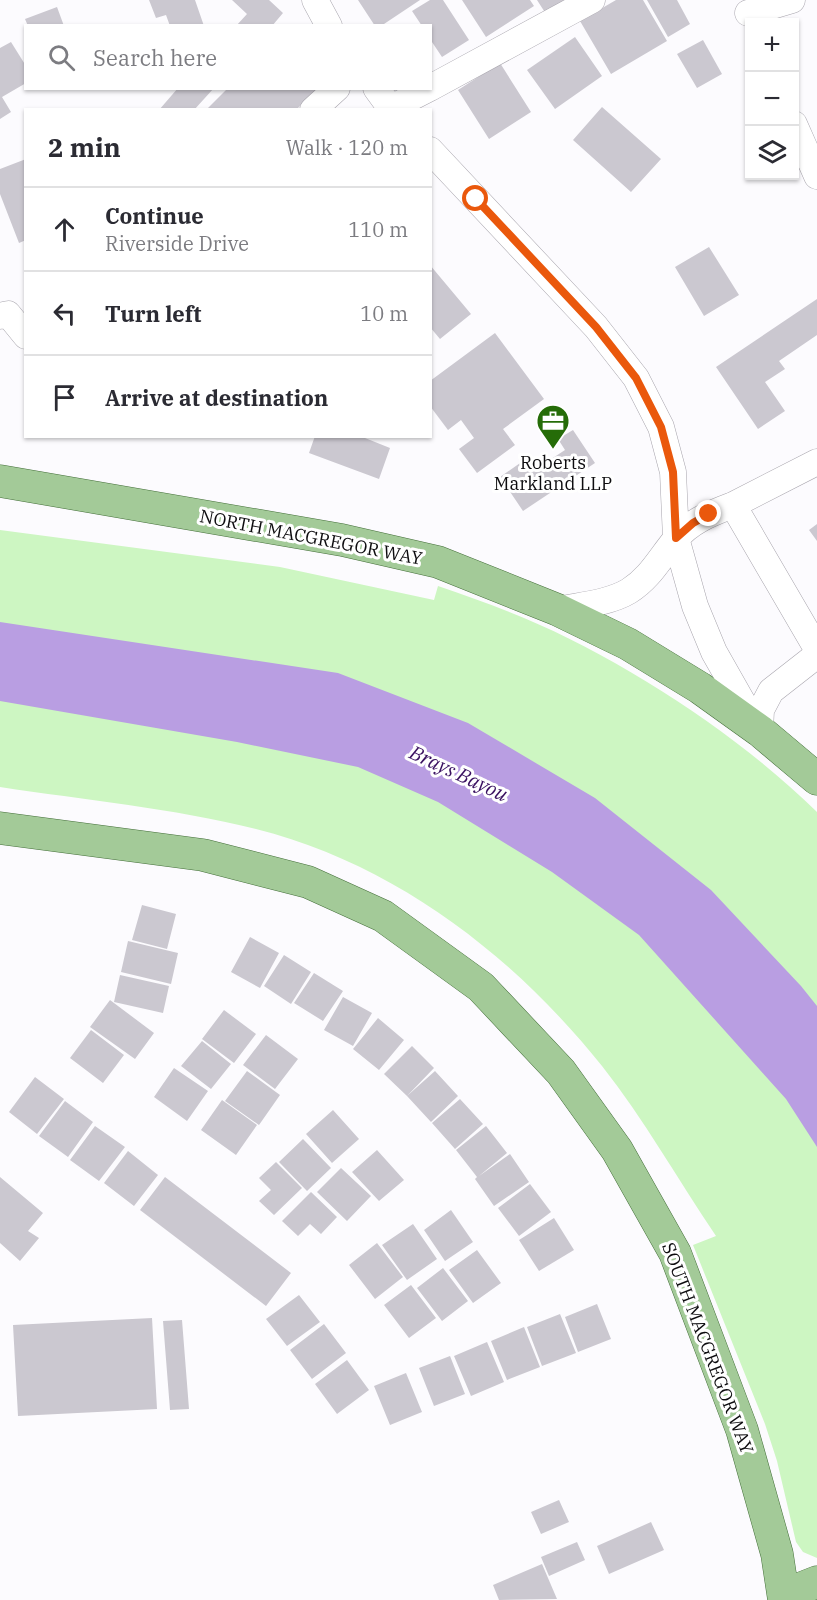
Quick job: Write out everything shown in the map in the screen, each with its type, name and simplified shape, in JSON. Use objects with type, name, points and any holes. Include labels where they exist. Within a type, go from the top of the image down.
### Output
[{"type":"main road","name":"NORTH MACGREGOR WAY","points":[[0,480],[364,545],[438,562],[558,610],[628,644],[700,688],[760,731],[817,779]]},
{"type":"main road","name":"SOUTH MACGREGOR WAY","points":[[0,828],[203,855],[308,882],[383,916],[481,987],[561,1072],[617,1150],[675,1253],[742,1430],[777,1554],[778,1598]]},
{"type":"main road","points":[[778,1598],[817,1582]]},
{"type":"street","points":[[315,0],[328,24]]},
{"type":"street","points":[[432,87],[592,0]]},
{"type":"street","points":[[747,12],[792,0]]},
{"type":"street","points":[[315,108],[335,90]]},
{"type":"street","points":[[386,102],[424,90]]},
{"type":"street","points":[[796,126],[817,176]]},
{"type":"street","points":[[432,152],[596,327],[636,378],[661,427],[673,472],[676,538],[695,606],[714,652],[760,731]]},
{"type":"street","points":[[11,310],[24,333]]},
{"type":"street","points":[[558,610],[603,600],[628,591],[654,570],[676,538],[693,523],[817,462]]},
{"type":"street","points":[[733,505],[817,649]]},
{"type":"street","points":[[760,731],[761,710],[771,690],[817,655]]},
{"type":"green space","points":[[0,530],[280,567],[434,600],[438,586],[503,609],[562,635],[640,678],[717,728],[817,812],[817,1558],[803,1552],[796,1542],[777,1461],[765,1424],[693,1245],[716,1236],[647,1128],[617,1086],[567,1025],[530,987],[490,951],[448,919],[403,890],[356,865],[307,845],[256,829],[193,815],[0,787]]},
{"type":"water","name":"Brays Bayou","points":[[0,622],[338,673],[468,723],[595,798],[711,890],[817,1006],[817,1147],[786,1099],[639,935],[552,872],[438,802],[358,767],[237,742],[0,701]]},
{"type":"building","points":[[149,0],[195,0],[203,24],[169,24],[166,15],[156,18]]},
{"type":"building","points":[[232,0],[269,0],[283,13],[274,24],[238,24],[247,14]]},
{"type":"building","points":[[358,0],[420,0],[384,24],[374,24]]},
{"type":"building","points":[[430,0],[443,0],[469,40],[442,57],[432,42],[432,24],[421,24],[412,11]]},
{"type":"building","points":[[462,0],[530,0],[534,6],[486,37]]},
{"type":"building","points":[[537,0],[571,0],[546,14]]},
{"type":"building","points":[[616,0],[643,0],[667,41],[611,74],[580,21]]},
{"type":"building","points":[[647,0],[677,0],[690,24],[668,37]]},
{"type":"building","points":[[57,7],[63,24],[27,24],[25,19]]},
{"type":"building","points":[[575,37],[602,76],[555,109],[527,70]]},
{"type":"building","points":[[703,40],[722,74],[697,88],[677,54]]},
{"type":"building","points":[[11,42],[24,63],[24,84],[2,97],[11,112],[0,119],[0,48]]},
{"type":"building","points":[[500,63],[531,112],[489,139],[458,90]]},
{"type":"building","points":[[176,90],[212,90],[196,108],[161,108]]},
{"type":"building","points":[[226,90],[316,90],[298,108],[208,108]]},
{"type":"building","points":[[602,107],[661,159],[631,192],[573,140]]},
{"type":"building","points":[[24,160],[24,241],[19,243],[0,194],[0,169]]},
{"type":"building","points":[[709,247],[739,295],[704,316],[675,267]]},
{"type":"building","points":[[432,267],[471,314],[440,339],[432,329]]},
{"type":"building","points":[[817,299],[817,335],[779,361],[785,369],[765,382],[785,411],[758,429],[716,367]]},
{"type":"building","points":[[495,333],[544,399],[503,429],[515,445],[477,473],[459,449],[474,438],[461,420],[448,430],[432,409],[432,380]]},
{"type":"building","points":[[573,430],[595,463],[523,511],[500,477],[523,461],[530,473],[565,450],[558,439]]},
{"type":"building","points":[[314,438],[365,438],[390,448],[379,479],[309,453]]},
{"type":"building","points":[[817,524],[817,541],[809,530]]},
{"type":"building","points":[[142,905],[176,914],[167,949],[132,940]]},
{"type":"building","points":[[250,937],[279,953],[260,988],[231,972]]},
{"type":"building","points":[[128,941],[178,953],[171,984],[121,972]]},
{"type":"building","points":[[284,955],[311,972],[291,1004],[264,986]]},
{"type":"building","points":[[314,973],[343,991],[323,1021],[294,1003]]},
{"type":"building","points":[[120,975],[169,986],[163,1013],[114,1002]]},
{"type":"building","points":[[343,997],[372,1013],[353,1046],[324,1030]]},
{"type":"building","points":[[110,1000],[154,1033],[135,1059],[90,1027]]},
{"type":"building","points":[[224,1010],[256,1034],[234,1063],[202,1039]]},
{"type":"building","points":[[378,1018],[404,1040],[379,1070],[353,1049]]},
{"type":"building","points":[[91,1030],[124,1055],[103,1083],[70,1058]]},
{"type":"building","points":[[266,1035],[298,1059],[275,1089],[243,1065]]},
{"type":"building","points":[[202,1041],[231,1064],[211,1089],[181,1066]]},
{"type":"building","points":[[412,1046],[434,1068],[407,1096],[384,1074]]},
{"type":"building","points":[[174,1068],[208,1091],[187,1121],[154,1097]]},
{"type":"building","points":[[247,1071],[280,1095],[259,1125],[225,1101]]},
{"type":"building","points":[[435,1071],[458,1096],[431,1122],[407,1096]]},
{"type":"building","points":[[35,1077],[64,1099],[37,1134],[9,1112]]},
{"type":"building","points":[[460,1099],[483,1124],[455,1149],[432,1123]]},
{"type":"building","points":[[222,1100],[257,1125],[236,1155],[201,1130]]},
{"type":"building","points":[[65,1101],[93,1122],[68,1157],[39,1136]]},
{"type":"building","points":[[333,1110],[359,1139],[332,1163],[306,1134]]},
{"type":"building","points":[[95,1126],[125,1147],[99,1181],[70,1160]]},
{"type":"building","points":[[486,1126],[507,1153],[479,1176],[510,1154],[529,1182],[494,1206],[475,1179],[477,1177],[456,1150]]},
{"type":"building","points":[[303,1139],[331,1168],[307,1191],[279,1162]]},
{"type":"building","points":[[377,1150],[404,1180],[379,1201],[352,1172]]},
{"type":"building","points":[[128,1151],[158,1175],[134,1206],[104,1183]]},
{"type":"building","points":[[276,1162],[302,1188],[274,1215],[259,1201],[271,1190],[259,1178]]},
{"type":"building","points":[[341,1168],[371,1196],[347,1221],[317,1192]]},
{"type":"building","points":[[0,1177],[43,1213],[28,1231],[39,1238],[20,1261],[0,1243]]},
{"type":"building","points":[[165,1177],[291,1273],[266,1306],[140,1210]]},
{"type":"building","points":[[530,1184],[551,1212],[519,1236],[498,1208]]},
{"type":"building","points":[[311,1192],[337,1217],[321,1234],[310,1224],[298,1236],[282,1221]]},
{"type":"building","points":[[451,1210],[473,1242],[445,1261],[424,1230]]},
{"type":"building","points":[[554,1218],[574,1250],[539,1271],[519,1240]]},
{"type":"building","points":[[413,1224],[437,1259],[407,1280],[382,1245]]},
{"type":"building","points":[[377,1243],[403,1277],[375,1299],[349,1265]]},
{"type":"building","points":[[477,1250],[501,1283],[473,1303],[449,1270]]},
{"type":"building","points":[[443,1268],[468,1301],[442,1321],[417,1288]]},
{"type":"building","points":[[411,1285],[436,1318],[409,1338],[384,1305]]},
{"type":"building","points":[[299,1295],[320,1322],[287,1346],[266,1319]]},
{"type":"building","points":[[597,1304],[611,1339],[578,1352],[565,1317]]},
{"type":"building","points":[[560,1314],[576,1353],[542,1366],[527,1327]]},
{"type":"building","points":[[152,1318],[157,1409],[18,1416],[13,1325]]},
{"type":"building","points":[[182,1320],[189,1409],[170,1410],[163,1321]]},
{"type":"building","points":[[324,1324],[346,1353],[312,1379],[290,1350]]},
{"type":"building","points":[[524,1327],[540,1367],[507,1380],[491,1341]]},
{"type":"building","points":[[487,1342],[504,1382],[471,1396],[454,1356]]},
{"type":"building","points":[[450,1356],[465,1394],[434,1406],[419,1368]]},
{"type":"building","points":[[347,1360],[369,1390],[337,1414],[315,1384]]},
{"type":"building","points":[[406,1373],[422,1412],[390,1425],[374,1386]]},
{"type":"building","points":[[559,1500],[569,1522],[541,1534],[531,1512]]},
{"type":"building","points":[[651,1522],[664,1550],[609,1574],[597,1546]]},
{"type":"building","points":[[577,1542],[585,1560],[549,1576],[541,1557]]},
{"type":"building","points":[[542,1564],[557,1599],[499,1600],[493,1585]]},
{"type":"place","name":"Roberts Markland LLP","points":[[553,450]]},
{"type":"route","points":[[476,199],[596,327],[636,378],[661,427],[673,472],[676,538],[693,523],[709,514]]}]
